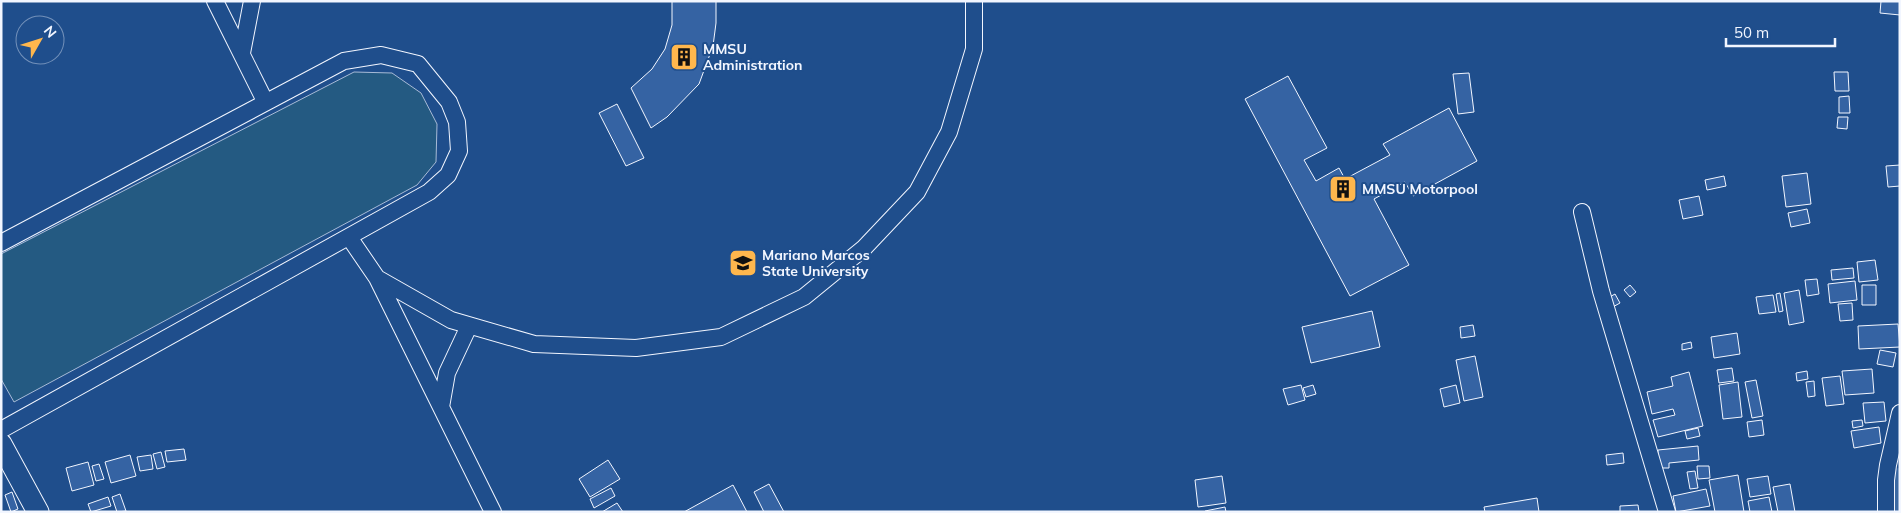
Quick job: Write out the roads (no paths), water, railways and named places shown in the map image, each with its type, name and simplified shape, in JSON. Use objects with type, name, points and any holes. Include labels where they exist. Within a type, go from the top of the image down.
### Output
[{"type":"main road","points":[[1,444],[38,512]]},
{"type":"street","points":[[215,1],[265,101]]},
{"type":"street","points":[[242,53],[252,1]]},
{"type":"street","points":[[377,278],[451,320],[534,344],[636,348],[721,337],[804,296],[864,248],[917,192],[949,132],[974,49],[974,1]]},
{"type":"street","points":[[1,243],[265,101],[344,61],[381,55],[418,64],[449,102],[457,122],[458,151],[448,175],[430,192],[1,430]]},
{"type":"street","points":[[1582,212],[1601,291],[1667,512]]},
{"type":"street","points":[[349,237],[377,278],[493,512]]},
{"type":"street","points":[[441,407],[447,372],[469,326]]},
{"type":"street","points":[[1886,512],[1888,465],[1900,413]]},
{"type":"waterway","points":[[1894,512],[1900,481]]},
{"type":"place","name":"MMSU Administration","points":[[684,57]]},
{"type":"place","name":"MMSU Motorpool","points":[[1343,189]]},
{"type":"place","name":"Mariano Marcos State University","points":[[743,263]]}]
